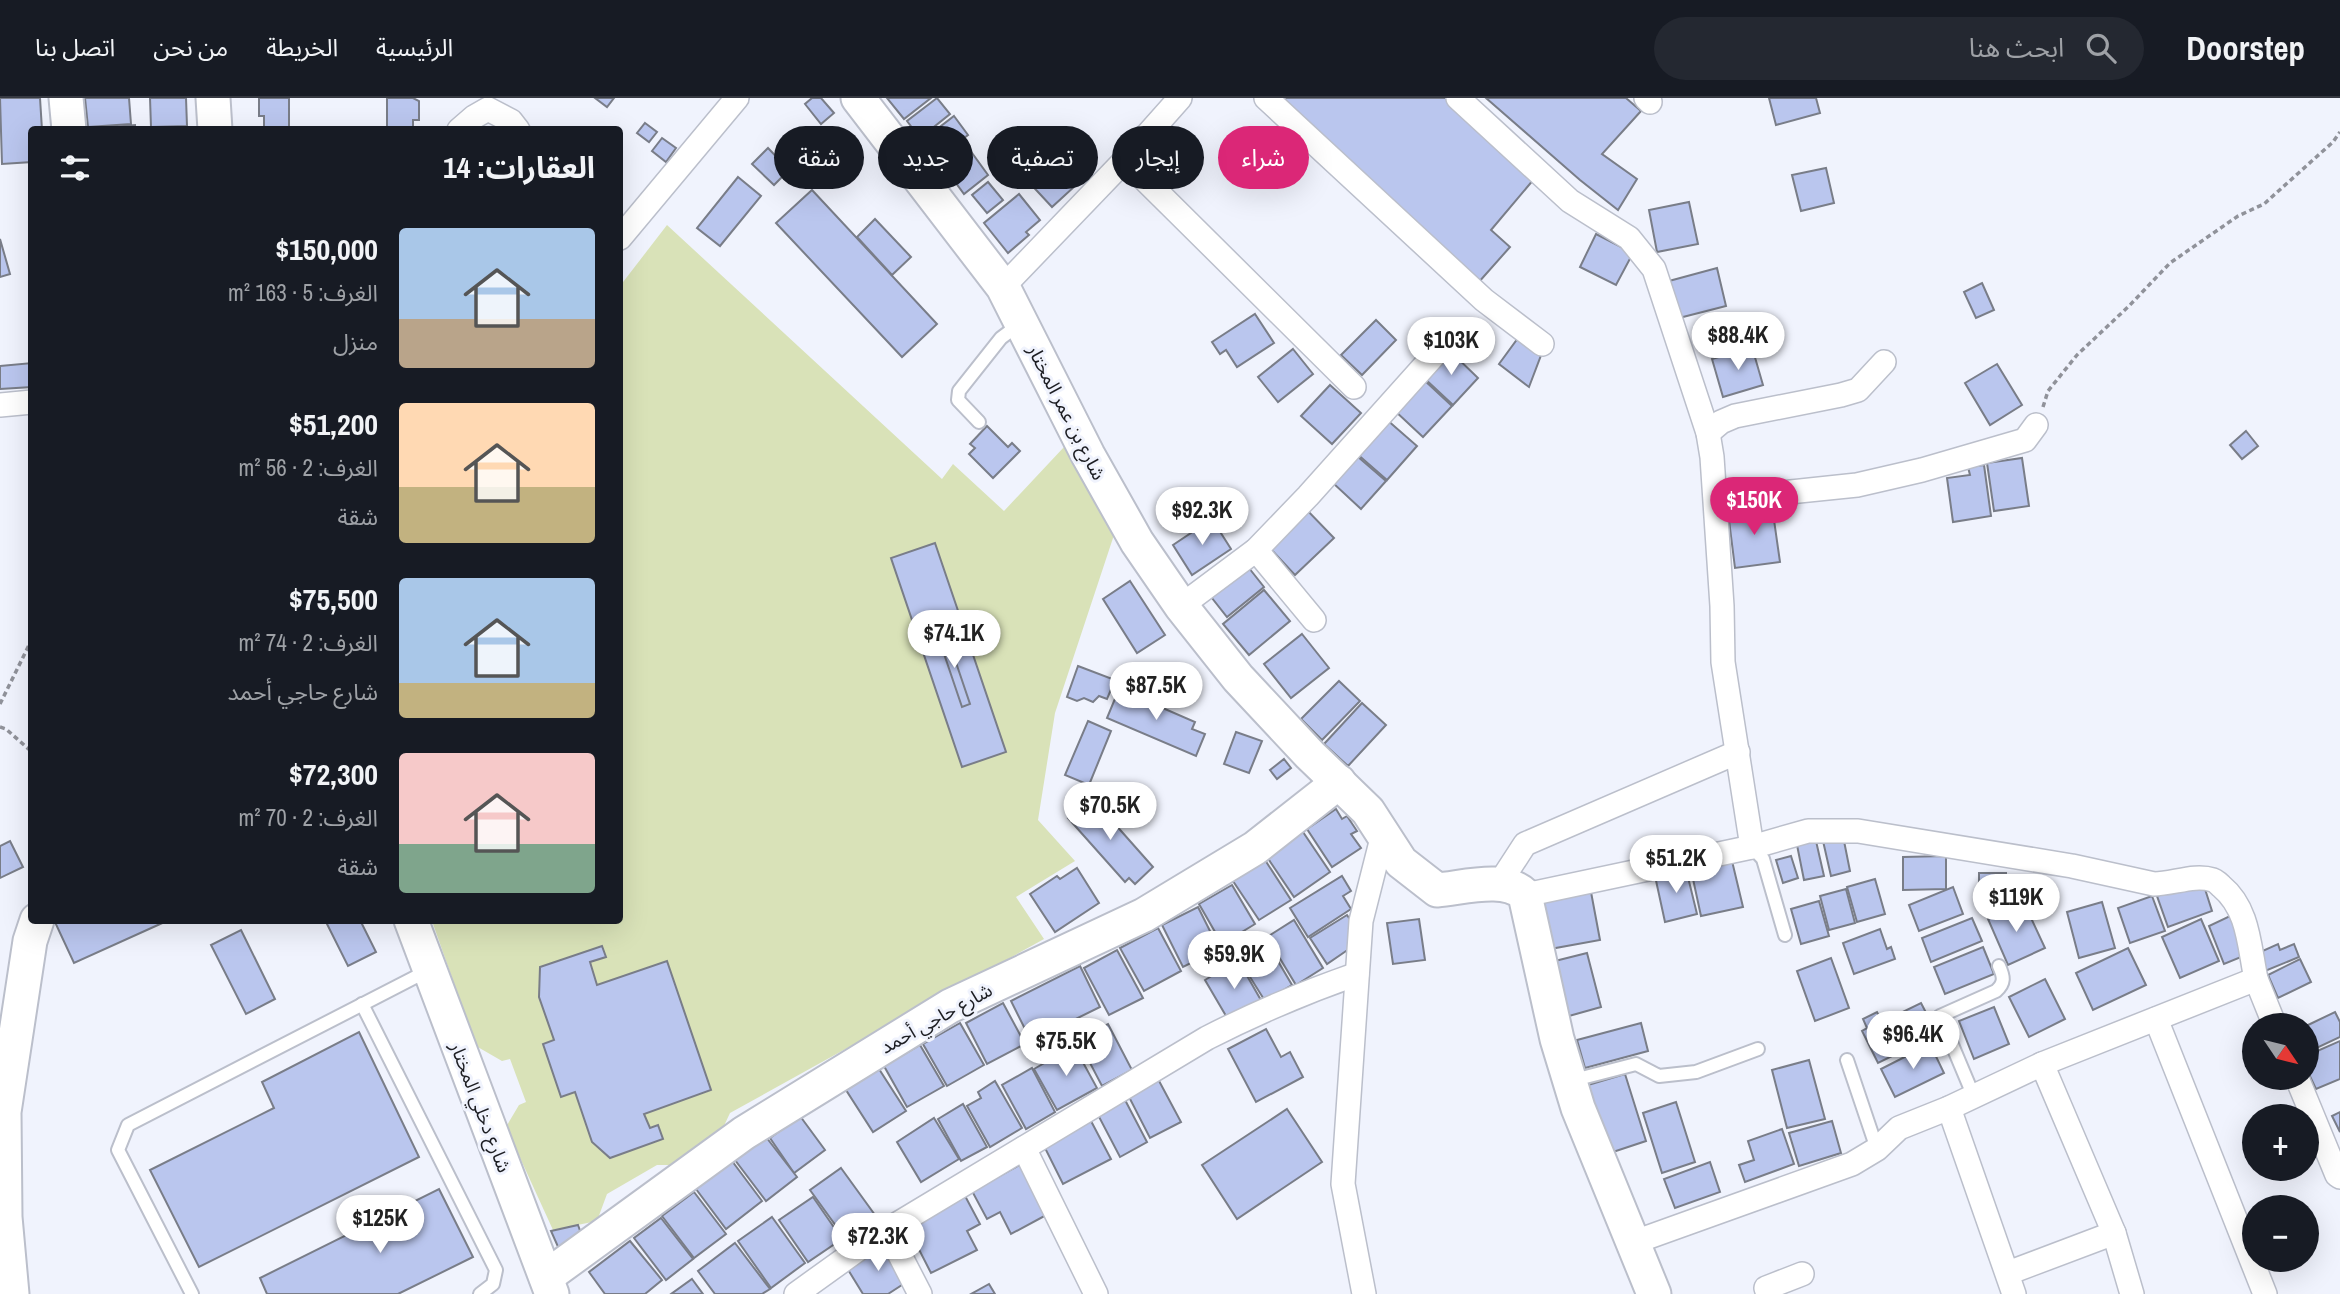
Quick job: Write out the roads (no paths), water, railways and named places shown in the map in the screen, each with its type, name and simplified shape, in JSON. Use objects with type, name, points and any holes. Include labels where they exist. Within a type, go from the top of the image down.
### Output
[{"type":"street","points":[[66,98],[69,126]]},
{"type":"street","points":[[213,98],[215,126]]},
{"type":"street","points":[[623,234],[737,98]]},
{"type":"street","name":"شارع بن عمر المختار","points":[[858,98],[1003,287],[1088,455],[1137,542],[1181,606],[1238,678],[1310,755],[1368,811],[1401,862],[1437,890],[1512,889]]},
{"type":"street","points":[[1155,126],[1180,98]]},
{"type":"street","points":[[1266,98],[1484,300],[1542,344]]},
{"type":"street","points":[[1458,98],[1570,201],[1629,238],[1654,269],[1708,433],[1722,606],[1723,662],[1752,847]]},
{"type":"street","points":[[464,126],[488,109],[511,121],[515,126]]},
{"type":"street","points":[[1003,287],[1112,174]]},
{"type":"street","points":[[1154,189],[1354,387]]},
{"type":"street","points":[[1181,606],[1256,550],[1445,343]]},
{"type":"street","points":[[1708,433],[1721,422],[1735,416],[1858,390],[1884,362]]},
{"type":"street","points":[[0,405],[28,402]]},
{"type":"street","points":[[1714,494],[1771,495],[1857,485],[1922,470],[2025,440],[2036,425]]},
{"type":"street","points":[[1256,550],[1314,620]]},
{"type":"street","points":[[1654,1294],[1578,1108],[1512,889],[1525,844],[1738,752]]},
{"type":"street","name":"شارع حاجي أحمد","points":[[549,1286],[744,1133],[950,1006],[1144,915],[1255,848],[1339,782]]},
{"type":"street","points":[[1512,889],[1752,847],[1808,831],[1858,831],[2072,866],[2154,884],[2184,879],[2214,880],[2233,895],[2245,918],[2256,979],[2270,1013]]},
{"type":"street","points":[[1364,1294],[1343,1184],[1361,921],[1383,834]]},
{"type":"street","points":[[12,1294],[5,1217],[4,1112],[30,941],[36,924]]},
{"type":"street","name":"شارع دخلي المختار","points":[[412,924],[549,1286]]},
{"type":"street","points":[[796,1294],[887,1230],[1207,1038],[1254,1015],[1357,974]]},
{"type":"street","points":[[1632,1242],[1852,1164],[1877,1149],[1899,1128],[1974,1097],[2042,1064],[2256,979]]},
{"type":"street","points":[[2156,1019],[2265,1294]]},
{"type":"street","points":[[2042,1064],[2114,1233],[2132,1294]]},
{"type":"street","points":[[2302,1090],[2340,1177]]},
{"type":"street","points":[[1949,1108],[2011,1284],[2114,1233]]},
{"type":"street","points":[[1024,1148],[1096,1294]]},
{"type":"street","points":[[887,1230],[920,1294]]},
{"type":"street","points":[[1768,1294],[1766,1288],[1802,1274]]},
{"type":"lane","points":[[979,422],[958,400],[959,391],[1001,338],[1021,323]]},
{"type":"lane","points":[[1752,847],[1763,859],[1785,935]]},
{"type":"lane","points":[[1974,1097],[1940,1016],[2002,986],[2004,977],[1999,966]]},
{"type":"lane","points":[[192,1294],[118,1150],[128,1125],[429,970]]},
{"type":"lane","points":[[362,1004],[496,1270],[493,1284],[480,1294]]},
{"type":"lane","points":[[1570,1081],[1636,1064],[1659,1076],[1696,1072],[1758,1049]]},
{"type":"lane","points":[[1847,1060],[1877,1149]]}]
